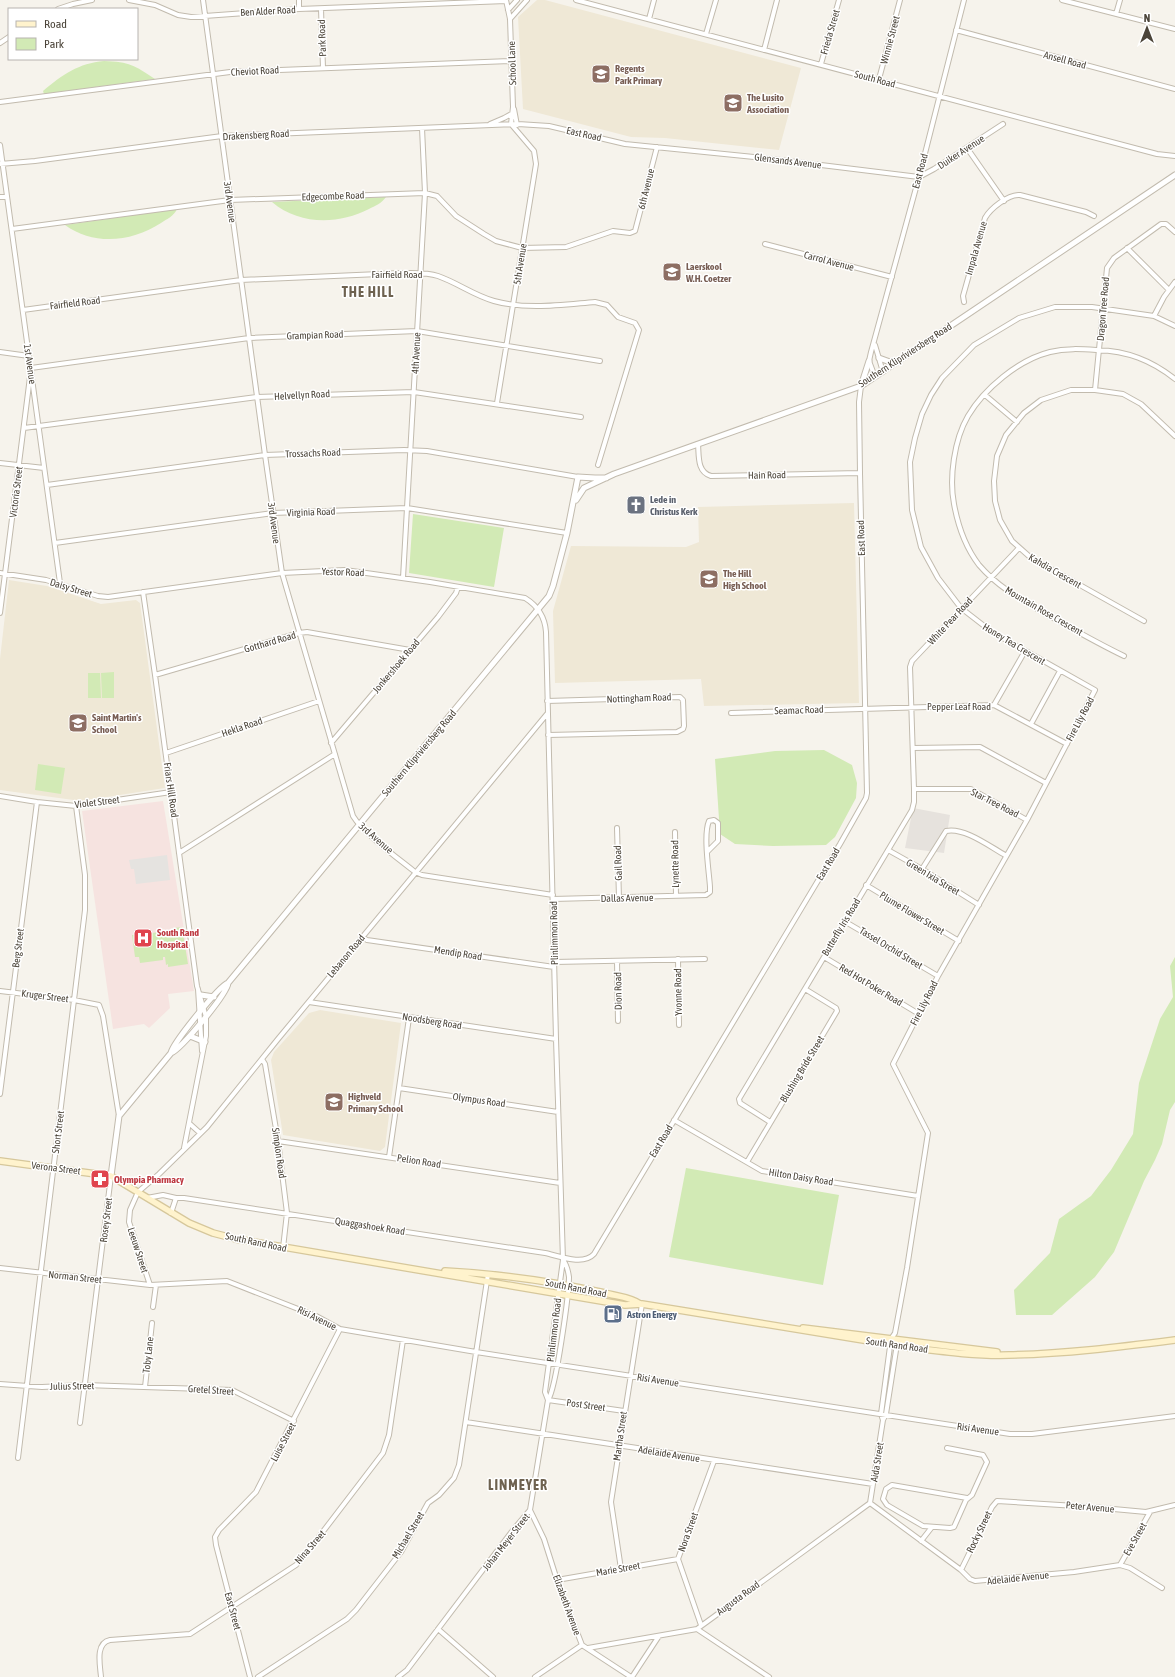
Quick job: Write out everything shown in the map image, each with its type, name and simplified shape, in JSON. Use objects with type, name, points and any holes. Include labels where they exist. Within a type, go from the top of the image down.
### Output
[{"type":"main road","name":"Verona Street","points":[[0,1161],[112,1176]]},
{"type":"main road","name":"South Rand Road","points":[[112,1176],[189,1223],[213,1233],[242,1241],[625,1305],[641,1304]]},
{"type":"main road","name":"South Rand Road","points":[[415,1269],[488,1274],[568,1285],[625,1298],[641,1304],[778,1326],[823,1330],[894,1342],[1017,1354],[1075,1351],[1175,1340]]},
{"type":"street","points":[[61,8],[92,0]]},
{"type":"street","name":"Ben Alder Road","points":[[129,0],[155,5],[184,16],[300,9],[506,1]]},
{"type":"street","name":"3rd Avenue","points":[[203,0],[282,573],[352,813],[359,825],[416,872],[422,875],[553,897]]},
{"type":"street","points":[[299,0],[300,9]]},
{"type":"street","points":[[508,10],[517,0]]},
{"type":"street","points":[[510,19],[527,0]]},
{"type":"street","name":"South Road","points":[[576,0],[593,2],[649,19],[764,50],[879,79],[940,97],[1157,154],[1175,156]]},
{"type":"street","points":[[649,19],[654,0]]},
{"type":"street","points":[[706,34],[716,0]]},
{"type":"street","points":[[764,50],[777,0]]},
{"type":"street","name":"Frieda Street","points":[[821,64],[839,0]]},
{"type":"street","name":"Winnie Street","points":[[879,79],[900,0]]},
{"type":"street","name":"East Road","points":[[869,361],[940,97],[964,0]]},
{"type":"street","points":[[1062,0],[1175,29]]},
{"type":"street","points":[[1116,14],[1120,0]]},
{"type":"street","name":"School Lane","points":[[506,1],[510,19],[513,107],[511,124]]},
{"type":"street","name":"Park Road","points":[[321,9],[323,68]]},
{"type":"street","name":"Ansell Road","points":[[956,30],[1175,89]]},
{"type":"street","name":"Cheviot Road","points":[[0,102],[213,74],[323,68],[511,61]]},
{"type":"street","name":"School Lane","points":[[513,107],[518,124]]},
{"type":"street","points":[[486,125],[513,113]]},
{"type":"street","name":"East Road","points":[[511,124],[549,126],[625,144],[657,147]]},
{"type":"street","name":"Drakensberg Road","points":[[1,164],[36,161],[222,136],[511,124]]},
{"type":"street","name":"5th Avenue","points":[[497,403],[536,157],[534,151],[511,124]]},
{"type":"street","points":[[516,130],[518,124]]},
{"type":"street","name":"Duiker Avenue","points":[[918,177],[934,169],[1002,124]]},
{"type":"street","name":"4th Avenue","points":[[403,578],[425,193],[422,128]]},
{"type":"street","name":"1st Avenue","points":[[0,145],[1,164],[12,229],[60,583]]},
{"type":"street","name":"Glensands Avenue","points":[[657,147],[764,158],[918,177]]},
{"type":"street","name":"6th Avenue","points":[[635,231],[657,147]]},
{"type":"street","points":[[967,148],[1004,201]]},
{"type":"street","name":"Southern Klipriviersberg Road","points":[[574,505],[584,488],[606,478],[861,386],[1175,175]]},
{"type":"street","name":"Edgecombe Road","points":[[12,229],[230,200],[425,193],[437,196],[456,216],[496,241],[522,248],[566,247],[613,231],[635,231]]},
{"type":"street","name":"Impala Avenue","points":[[964,302],[963,296],[984,218],[989,212],[1013,195],[1020,195],[1086,212],[1094,216]]},
{"type":"street","points":[[0,197],[7,197]]},
{"type":"street","name":"Dragon Tree Road","points":[[1096,390],[1102,308],[1107,268],[1114,258],[1161,224],[1166,224],[1175,232]]},
{"type":"street","name":"Carrol Avenue","points":[[766,244],[892,277]]},
{"type":"street","points":[[1127,248],[1168,289]]},
{"type":"street","name":"Fairfield Road","points":[[23,310],[241,280],[303,276],[421,273],[438,276],[477,295],[513,305],[530,307],[595,302],[603,303],[618,317],[634,323],[639,328],[635,348],[618,396],[598,465]]},
{"type":"street","points":[[1154,316],[1168,289],[1175,282]]},
{"type":"street","name":"Honey Tea Crescent","points":[[1096,690],[992,632],[962,608],[938,578],[921,547],[912,510],[910,462],[915,438],[928,402],[942,378],[974,345],[1019,318],[1055,307],[1102,308],[1154,316],[1175,326]]},
{"type":"street","name":"Grampian Road","points":[[31,369],[249,338],[417,331],[600,362]]},
{"type":"street","name":"East Road","points":[[875,342],[876,351],[883,372]]},
{"type":"street","name":"Mountain Rose Crescent","points":[[1124,656],[1005,590],[990,577],[978,563],[962,534],[952,497],[955,451],[968,417],[993,385],[1019,365],[1049,352],[1079,348],[1120,351],[1142,358],[1162,368],[1175,379]]},
{"type":"street","points":[[0,352],[29,356]]},
{"type":"street","points":[[879,358],[890,362],[898,362]]},
{"type":"street","points":[[869,361],[875,377]]},
{"type":"street","points":[[861,386],[869,361]]},
{"type":"street","name":"Victoria Street","points":[[0,613],[2,574],[19,465],[31,369]]},
{"type":"street","name":"East Road","points":[[563,1258],[582,1259],[589,1258],[594,1254],[865,803],[868,793],[860,473],[859,402],[861,386]]},
{"type":"street","name":"Kahdia Crescent","points":[[1144,621],[1030,558],[1012,541],[1000,520],[994,501],[994,481],[997,456],[1006,435],[1024,413],[1041,400],[1072,390],[1096,390],[1123,394],[1142,404],[1175,436]]},
{"type":"street","name":"Helvellyn Road","points":[[24,428],[257,397],[414,392],[497,403],[580,417]]},
{"type":"street","points":[[985,395],[1017,422]]},
{"type":"street","name":"Hain Road","points":[[698,444],[701,468],[709,476],[860,473]]},
{"type":"street","name":"Trossachs Road","points":[[47,485],[265,455],[410,450],[578,476]]},
{"type":"street","points":[[0,463],[44,468]]},
{"type":"street","name":"Southern Klipriviersberg Road","points":[[119,1116],[171,1053],[174,1046],[199,1013],[224,984],[228,983],[538,610],[551,592],[574,505],[578,476],[606,478]]},
{"type":"street","name":"Virginia Road","points":[[55,543],[273,513],[407,508],[567,534]]},
{"type":"street","name":"White Pear Road","points":[[911,706],[910,667],[912,661],[1019,548]]},
{"type":"street","name":"Yestor Road","points":[[142,592],[282,573],[345,570],[524,598],[538,610]]},
{"type":"street","name":"Daisy Street","points":[[2,574],[60,583],[106,597],[142,592]]},
{"type":"street","name":"Jonkershoek Road","points":[[331,742],[410,650],[456,593],[458,587]]},
{"type":"street","name":"Friars Hill Road","points":[[142,592],[166,753],[198,988],[199,1013],[204,1041]]},
{"type":"street","name":"Plinlimmon Road","points":[[538,610],[544,618],[546,624],[547,714],[563,1258],[545,1392],[548,1400]]},
{"type":"street","name":"Gotthard Road","points":[[155,675],[299,633],[307,632],[410,650]]},
{"type":"street","points":[[994,705],[1025,651]]},
{"type":"street","points":[[1031,724],[1060,671]]},
{"type":"street","name":"Fire Lily Road","points":[[894,1342],[928,1133],[893,1064],[938,976],[1026,820],[1096,690]]},
{"type":"street","name":"Nottingham Road","points":[[547,701],[680,697],[684,700],[684,726],[683,729],[677,732],[548,735]]},
{"type":"street","name":"Hekla Road","points":[[166,753],[319,701]]},
{"type":"street","name":"Pepper Leaf Road","points":[[866,708],[994,705],[1067,744]]},
{"type":"street","name":"Butterfly Iris Road","points":[[770,1122],[745,1107],[740,1103],[739,1099],[844,921],[912,810],[914,802],[914,789],[911,706]]},
{"type":"street","name":"Seamac Road","points":[[731,713],[866,708]]},
{"type":"street","name":"Lebanon Road","points":[[138,1192],[184,1150],[200,1133],[547,714]]},
{"type":"street","points":[[913,748],[980,747],[1046,783]]},
{"type":"street","points":[[179,853],[335,754]]},
{"type":"street","name":"Star Tree Road","points":[[914,789],[971,789],[1026,820]]},
{"type":"street","name":"Violet Street","points":[[0,796],[76,806],[171,792]]},
{"type":"street","name":"Berg Street","points":[[0,1094],[37,802]]},
{"type":"street","name":"Short Street","points":[[18,1458],[54,1168],[86,889],[76,806]]},
{"type":"street","points":[[714,820],[718,823],[718,841],[708,851],[706,827],[709,822],[714,820]]},
{"type":"street","name":"Gail Road","points":[[617,828],[619,898]]},
{"type":"street","points":[[922,869],[946,831],[949,830],[961,830],[1005,856]]},
{"type":"street","name":"Lynette Road","points":[[675,832],[676,896]]},
{"type":"street","name":"Green Ixia Street","points":[[888,850],[922,869],[979,905]]},
{"type":"street","name":"Dallas Avenue","points":[[553,897],[619,898],[702,896],[710,892],[708,851]]},
{"type":"street","name":"Plume Flower Street","points":[[866,886],[959,941]]},
{"type":"street","name":"Tassel Orchid Street","points":[[844,921],[938,976]]},
{"type":"street","name":"Mendip Road","points":[[362,937],[367,940],[554,965],[617,961],[705,959]]},
{"type":"street","name":"Red Hot Poker Road","points":[[824,957],[918,1014]]},
{"type":"street","name":"Yvonne Road","points":[[678,959],[679,1025]]},
{"type":"street","name":"Dion Road","points":[[617,961],[618,1021]]},
{"type":"street","name":"Southern Klipriviersberg Road","points":[[171,1053],[190,1036],[206,1017],[221,998],[227,988],[228,983]]},
{"type":"street","name":"Friars Hill Road","points":[[184,1150],[190,1124],[204,1041],[206,1017],[198,988]]},
{"type":"street","name":"Blushing Bride Street","points":[[747,1162],[837,1011],[836,1008],[805,989]]},
{"type":"street","name":"Kruger Street","points":[[0,991],[90,1002]]},
{"type":"street","points":[[201,995],[221,998]]},
{"type":"street","name":"Rosey Street","points":[[80,1423],[119,1116],[102,1011],[99,1005],[90,1002]]},
{"type":"street","name":"Noodsberg Road","points":[[309,1002],[556,1039]]},
{"type":"street","points":[[389,1157],[409,1018]]},
{"type":"street","points":[[190,1036],[204,1041]]},
{"type":"street","name":"Simplon Road","points":[[262,1059],[265,1064],[278,1142],[287,1213],[283,1248]]},
{"type":"street","name":"Olympus Road","points":[[399,1088],[558,1112]]},
{"type":"street","name":"Hilton Daisy Road","points":[[674,1120],[762,1171],[918,1196]]},
{"type":"street","points":[[190,1124],[200,1133]]},
{"type":"street","name":"Pelion Road","points":[[278,1142],[560,1183]]},
{"type":"street","name":"Leeuw Street","points":[[138,1192],[130,1210],[129,1222],[150,1285]]},
{"type":"street","name":"Quaggashoek Road","points":[[147,1198],[163,1195],[176,1198],[195,1199],[563,1258]]},
{"type":"street","points":[[171,1213],[176,1198]]},
{"type":"street","name":"Plinlimmon Road","points":[[563,1258],[568,1267],[568,1285]]},
{"type":"street","name":"Norman Street","points":[[0,1268],[150,1285]]},
{"type":"street","name":"Michael Street","points":[[258,1677],[347,1619],[356,1610],[401,1552],[428,1503],[439,1495],[454,1478],[459,1465],[488,1274]]},
{"type":"street","name":"Risi Avenue","points":[[150,1285],[227,1281],[303,1310],[340,1329],[629,1376],[1010,1434],[1026,1435],[1175,1416]]},
{"type":"street","points":[[153,1307],[156,1285]]},
{"type":"street","name":"Johan Meyer Street","points":[[398,1677],[407,1670],[513,1530],[530,1510],[548,1400],[552,1392],[557,1364],[568,1285]]},
{"type":"street","name":"Martha Street","points":[[621,1569],[611,1502],[641,1304]]},
{"type":"street","name":"Toby Lane","points":[[145,1387],[152,1323]]},
{"type":"street","name":"Luise Street","points":[[216,1545],[215,1537],[217,1533],[256,1492],[294,1421],[340,1329]]},
{"type":"street","name":"Nina Street","points":[[101,1677],[100,1653],[101,1647],[105,1641],[187,1635],[195,1632],[299,1562],[378,1462],[387,1443],[403,1340]]},
{"type":"street","name":"Aida Street","points":[[870,1503],[894,1342]]},
{"type":"street","name":"Julius Street","points":[[0,1384],[51,1387],[85,1385],[145,1387]]},
{"type":"street","name":"Gretel Street","points":[[145,1387],[232,1390],[294,1421]]},
{"type":"street","name":"Post Street","points":[[548,1400],[624,1411]]},
{"type":"street","name":"Adelaide Avenue","points":[[466,1422],[543,1435],[873,1484]]},
{"type":"street","points":[[947,1448],[983,1455],[987,1462],[972,1495],[967,1498],[954,1527],[932,1528],[923,1526],[887,1505],[883,1497],[888,1487],[894,1485],[967,1498]]},
{"type":"street","name":"Nora Street","points":[[701,1625],[678,1559],[714,1461]]},
{"type":"street","name":"Peter Avenue","points":[[1003,1500],[1150,1512],[1175,1505]]},
{"type":"street","name":"Rocky Street","points":[[961,1570],[993,1505],[998,1501],[1003,1500]]},
{"type":"street","name":"Adelaide Avenue","points":[[870,1503],[961,1570],[970,1579],[981,1582],[1103,1569],[1120,1565]]},
{"type":"street","name":"Augusta Road","points":[[588,1648],[697,1628],[870,1503]]},
{"type":"street","name":"Elizabeth Avenue","points":[[530,1510],[544,1539],[557,1580],[582,1644],[632,1677]]},
{"type":"street","name":"Eve Street","points":[[1120,1565],[1150,1512]]},
{"type":"street","points":[[921,1541],[932,1528]]},
{"type":"street","name":"East Street","points":[[216,1545],[250,1677]]},
{"type":"street","name":"Marie Street","points":[[557,1580],[678,1559]]},
{"type":"street","points":[[1120,1565],[1130,1568],[1162,1588]]},
{"type":"street","points":[[697,1628],[769,1677]]},
{"type":"street","points":[[438,1629],[494,1677]]},
{"type":"street","points":[[632,1677],[659,1636]]},
{"type":"street","points":[[535,1677],[582,1644]]},
{"type":"shaded area","name":"Regents Park Primary","points":[[537,0],[545,0],[801,68],[779,150],[665,138],[631,137],[523,109],[518,17]]},
{"type":"shaded area","name":"The Hill High School","points":[[854,503],[859,703],[704,706],[701,679],[555,683],[553,611],[571,546],[686,547],[699,542],[698,507]]},
{"type":"shaded area","name":"Saint Martin's School","points":[[9,580],[47,586],[101,604],[136,600],[140,603],[165,788],[81,801],[0,790],[0,659]]},
{"type":"shaded area","name":"South Rand Hospital","points":[[163,801],[194,991],[168,994],[170,1008],[149,1028],[144,1024],[113,1029],[82,811]]},
{"type":"shaded area","points":[[913,808],[950,815],[944,853],[905,848]]},
{"type":"shaded area","points":[[167,855],[170,880],[136,884],[134,869],[131,869],[129,860]]},
{"type":"shaded area","name":"Highveld Primary School","points":[[320,1010],[401,1023],[385,1147],[380,1151],[283,1135],[271,1060],[274,1052],[309,1013]]},
{"type":"green space","points":[[104,61],[126,63],[142,70],[155,79],[44,94],[43,91],[71,71],[87,64]]},
{"type":"green space","points":[[386,197],[369,209],[345,218],[332,220],[306,219],[283,210],[272,202]]},
{"type":"green space","points":[[177,209],[174,214],[161,223],[126,238],[100,239],[76,232],[65,225]]},
{"type":"green space","points":[[413,514],[504,528],[494,587],[409,573]]},
{"type":"green space","points":[[114,672],[114,698],[102,698],[101,673]]},
{"type":"green space","points":[[88,673],[100,673],[101,698],[88,698]]},
{"type":"green space","points":[[824,750],[852,765],[857,783],[856,798],[835,837],[826,845],[773,846],[735,844],[720,834],[715,759],[775,751]]},
{"type":"green space","points":[[38,764],[65,768],[61,794],[35,790]]},
{"type":"green space","points":[[182,927],[188,964],[168,967],[168,964],[166,965],[165,957],[163,957],[163,960],[140,963],[139,957],[135,957],[132,935],[143,934],[144,937],[152,936],[152,933],[174,930],[174,928]]},
{"type":"green space","points":[[1175,957],[1175,1102],[1170,1110],[1162,1144],[1155,1160],[1144,1181],[1114,1252],[1095,1277],[1052,1315],[1016,1315],[1014,1290],[1050,1253],[1059,1219],[1091,1196],[1111,1170],[1133,1134],[1139,1083],[1160,1019],[1173,997],[1170,966]]},
{"type":"green space","points":[[686,1168],[839,1195],[823,1285],[669,1257]]},
{"type":"place","name":"Regents Park Primary","points":[[601,74]]},
{"type":"place","name":"The Lusito Association","points":[[733,103]]},
{"type":"place","name":"Laerskool W.H. Coetzer","points":[[672,272]]},
{"type":"place","name":"Lede in Christus Kerk","points":[[636,505]]},
{"type":"place","name":"The Hill High School","points":[[709,579]]},
{"type":"place","name":"Saint Martin's School","points":[[78,723]]},
{"type":"place","name":"South Rand Hospital","points":[[143,938]]},
{"type":"place","name":"Highveld Primary School","points":[[334,1102]]},
{"type":"place","name":"Olympia Pharmacy","points":[[100,1179]]},
{"type":"place","name":"Astron Energy","points":[[613,1314]]},
{"type":"district","name":"THE HILL","points":[[368,292]]},
{"type":"district","name":"LINMEYER","points":[[518,1485]]}]
